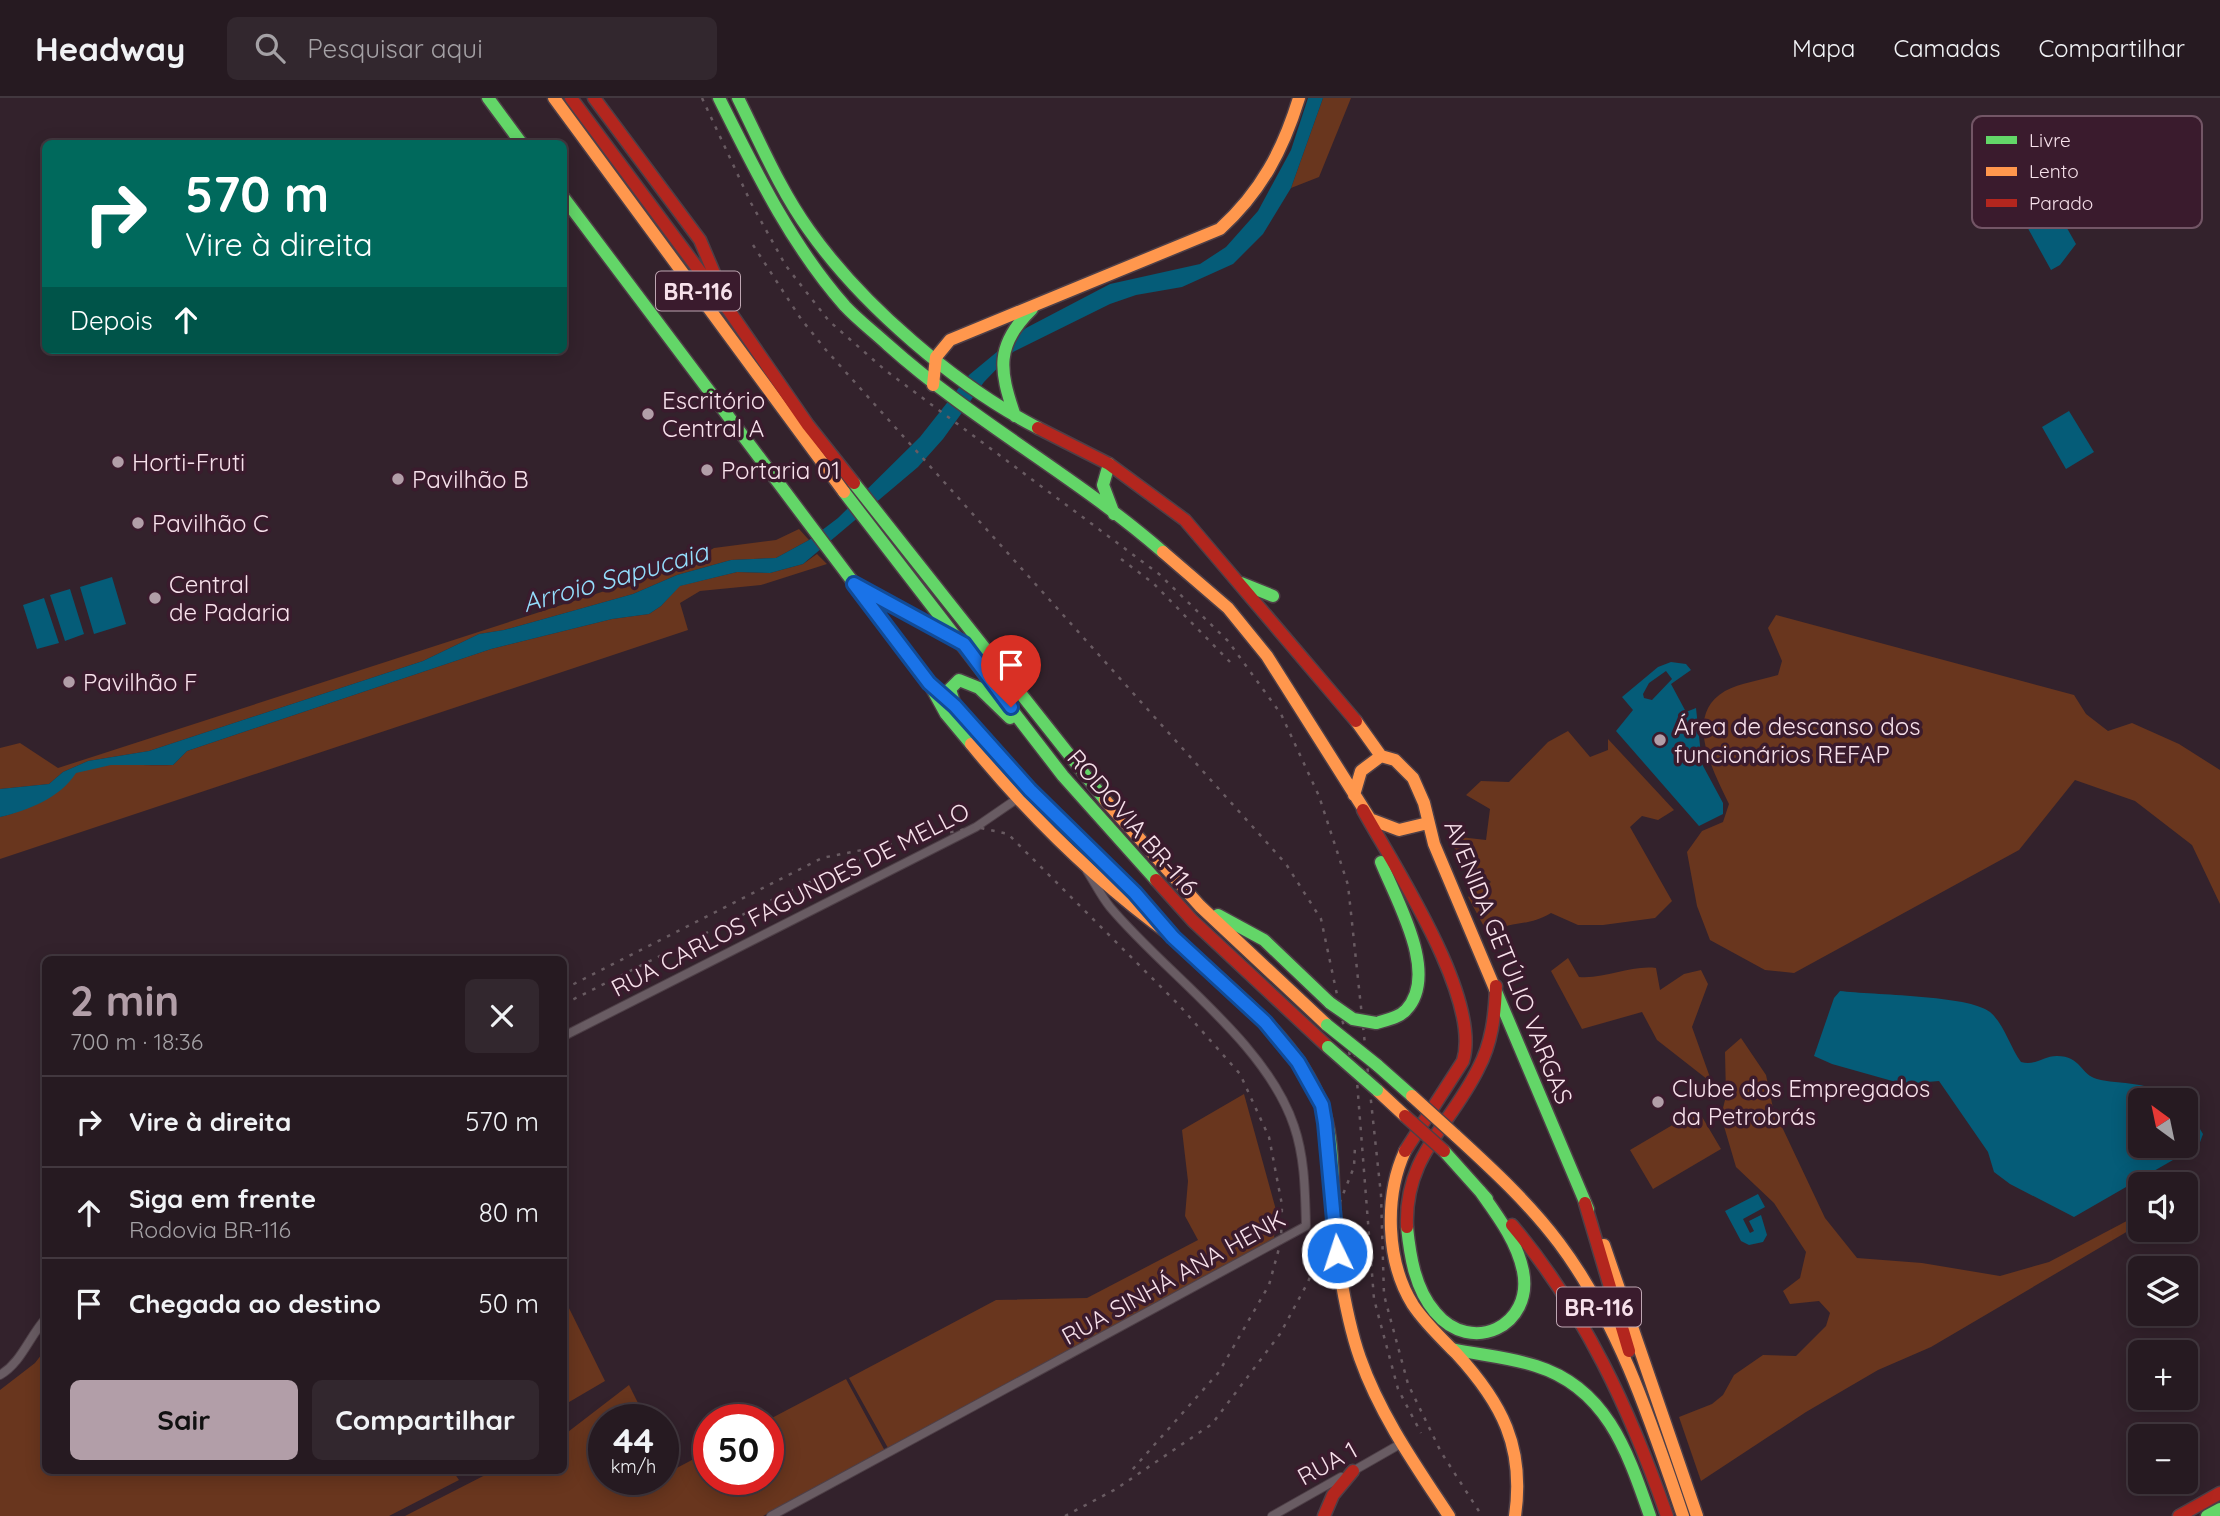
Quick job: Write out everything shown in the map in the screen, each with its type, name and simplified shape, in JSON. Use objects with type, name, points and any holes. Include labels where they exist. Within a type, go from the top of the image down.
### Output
[{"type":"main road","points":[[488,98],[519,140]]},
{"type":"main road","name":"RODOVIA BR-116","points":[[554,98],[879,527],[1116,814],[1200,906],[1327,1025],[1377,1065],[1455,1135],[1538,1218],[1572,1261],[1600,1308],[1640,1394],[1683,1516]]},
{"type":"main road","name":"RODOVIA BR-116","points":[[571,98],[730,312],[844,482]]},
{"type":"main road","name":"RODOVIA BR-116","points":[[594,98],[700,240],[730,312]]},
{"type":"main road","points":[[934,386],[936,357],[950,340],[1220,229],[1251,202],[1265,183],[1278,160],[1300,98]]},
{"type":"main road","points":[[739,99],[722,103],[767,193],[828,285],[846,307],[934,386],[968,412],[1062,474],[1151,541],[1228,608],[1267,656],[1322,739],[1363,810],[1451,976],[1465,1017],[1466,1049],[1456,1075],[1406,1148],[1393,1176],[1388,1221],[1401,1278],[1414,1308],[1485,1385],[1514,1438],[1519,1497],[1515,1516]]},
{"type":"main road","name":"AVENIDA GETÚLIO VARGAS","points":[[739,99],[794,206],[844,274],[889,320],[982,395],[1015,416],[1109,464],[1185,520],[1353,716],[1381,756],[1393,758],[1415,779],[1424,798],[1434,844],[1609,1257],[1697,1516]]},
{"type":"main road","points":[[567,202],[929,683],[946,714],[1017,800],[1125,903],[1173,937]]},
{"type":"main road","points":[[828,285],[844,274]]},
{"type":"main road","points":[[1015,416],[1002,377],[1003,351],[1020,320],[1041,303]]},
{"type":"main road","points":[[1109,464],[1103,485],[1115,515]]},
{"type":"main road","name":"RODOVIA BR-116","points":[[879,527],[1042,749],[1193,921],[1444,1151],[1520,1235],[1584,1330],[1621,1396],[1667,1516]]},
{"type":"main road","points":[[1237,582],[1273,596]]},
{"type":"main road","name":"BR-116","points":[[854,584],[964,644]]},
{"type":"main road","points":[[955,706],[950,696],[952,684],[959,680],[967,682],[978,688],[1042,749]]},
{"type":"main road","points":[[929,683],[955,706],[1030,790],[1173,937],[1265,1022],[1298,1062],[1322,1105],[1329,1141],[1337,1253],[1343,1295],[1366,1371],[1402,1443],[1449,1516]]},
{"type":"main road","points":[[1354,795],[1354,779],[1360,769],[1381,756]]},
{"type":"main road","points":[[1363,810],[1370,819],[1403,833],[1428,822]]},
{"type":"main road","name":"BR-116","points":[[1200,906],[1264,940],[1330,1003],[1353,1018],[1376,1023],[1405,1012],[1420,988],[1418,955],[1363,810]]},
{"type":"main road","points":[[1076,854],[1086,845]]},
{"type":"main road","name":"BR-116","points":[[1480,1191],[1509,1231],[1522,1264],[1525,1293],[1515,1315],[1497,1331],[1473,1334],[1444,1323],[1424,1299],[1409,1258],[1406,1214],[1409,1181],[1418,1156],[1483,1059],[1494,1022],[1496,986]]},
{"type":"main road","name":"BR-116","points":[[1585,1203],[1640,1394]]},
{"type":"main road","points":[[1452,1349],[1544,1368],[1571,1380],[1601,1406],[1621,1435],[1650,1516]]},
{"type":"main road","points":[[1324,1516],[1333,1495],[1353,1471]]},
{"type":"main road","points":[[2179,1516],[2220,1493]]},
{"type":"main road","points":[[2207,1516],[2220,1509]]},
{"type":"street","name":"RUA CARLOS FAGUNDES DE MELLO","points":[[567,1034],[976,827],[1030,790]]},
{"type":"street","name":"RUA SINHÁ ANA HENK","points":[[771,1516],[1306,1226],[1304,1173],[1294,1125],[1269,1079],[1236,1035],[1109,905],[1076,854]]},
{"type":"street","points":[[0,1375],[13,1367],[31,1335],[42,1323]]},
{"type":"street","name":"RUA 1","points":[[1272,1516],[1402,1443]]},
{"type":"shaded area","points":[[1323,98],[1351,98],[1319,177],[1291,188]]},
{"type":"shaded area","points":[[799,529],[809,540],[776,558],[731,560],[677,575],[633,594],[504,630],[479,634],[423,661],[149,751],[88,761],[63,772],[49,784],[0,789],[0,748],[20,743],[58,768],[645,578],[694,560],[714,548],[776,540]]},
{"type":"shaded area","points":[[817,554],[827,564],[761,585],[700,591],[680,603],[688,630],[0,859],[0,817],[33,803],[75,773],[98,766],[173,765],[187,751],[491,649],[612,619],[649,614],[661,606],[679,586],[737,572],[770,573],[803,564]]},
{"type":"shaded area","points":[[1776,615],[2074,695],[2086,714],[2108,731],[2132,723],[2179,744],[2220,770],[2220,904],[2192,845],[2135,801],[2075,780],[2019,850],[1794,973],[1765,970],[1710,940],[1697,906],[1687,852],[1702,831],[1723,822],[1729,804],[1705,745],[1705,715],[1712,702],[1725,691],[1778,675],[1782,661],[1768,628]]},
{"type":"shaded area","points":[[1568,731],[1590,757],[1608,750],[1608,739],[1674,810],[1658,820],[1642,816],[1630,827],[1672,901],[1655,918],[1603,925],[1578,925],[1551,913],[1542,918],[1505,926],[1488,934],[1468,897],[1491,882],[1453,847],[1451,836],[1486,840],[1490,809],[1466,795],[1481,781],[1509,782],[1548,742]]},
{"type":"shaded area","points":[[1568,958],[1579,977],[1637,968],[1656,968],[1660,990],[1684,974],[1701,970],[1708,984],[1692,1027],[1712,1083],[1657,1040],[1642,1012],[1582,1029],[1551,971]]},
{"type":"shaded area","points":[[1741,1038],[1766,1075],[1773,1108],[1825,1218],[1857,1258],[1922,1263],[2000,1276],[2049,1262],[2128,1220],[2128,1231],[1931,1347],[1878,1370],[1806,1412],[1701,1481],[1679,1417],[1712,1404],[1723,1395],[1734,1375],[1763,1355],[1796,1356],[1826,1326],[1830,1313],[1819,1301],[1790,1304],[1783,1291],[1800,1278],[1806,1252],[1774,1203],[1736,1167],[1721,1116],[1726,1096],[1725,1052]]},
{"type":"shaded area","points":[[1244,1094],[1276,1210],[1274,1239],[888,1448],[849,1378],[996,1300],[1087,1298],[1198,1240],[1185,1216],[1188,1181],[1182,1130]]},
{"type":"shaded area","points":[[1698,1110],[1721,1149],[1653,1189],[1630,1150]]},
{"type":"shaded area","points":[[567,1304],[605,1381],[567,1403]]},
{"type":"shaded area","points":[[42,1354],[42,1474],[455,1474],[459,1480],[389,1516],[0,1516],[0,1390],[35,1363]]},
{"type":"shaded area","points":[[846,1379],[885,1451],[763,1516],[405,1516],[487,1474],[567,1474],[567,1433],[588,1417],[588,1495],[679,1495],[679,1467],[693,1459],[693,1495],[784,1495],[784,1412]]},
{"type":"shaded area","points":[[629,1385],[638,1404],[604,1404]]},
{"type":"water","points":[[1308,98],[1323,98],[1291,188],[1263,234],[1233,264],[1182,287],[1136,295],[1110,304],[1013,352],[984,382],[943,439],[918,467],[803,564],[770,573],[737,572],[680,586],[661,606],[649,614],[612,619],[491,649],[187,751],[173,765],[111,765],[76,773],[69,782],[43,802],[0,817],[0,789],[49,784],[63,772],[88,761],[149,751],[423,661],[479,634],[504,630],[633,594],[677,575],[731,560],[776,558],[809,540],[838,518],[920,437],[969,375],[1026,328],[1110,284],[1200,264],[1226,247],[1258,211],[1291,150]]},
{"type":"water","points":[[2028,228],[2067,228],[2076,244],[2060,265],[2051,270]]},
{"type":"water","points":[[2069,411],[2094,452],[2066,469],[2042,427]]},
{"type":"water","points":[[112,577],[126,624],[94,634],[80,587]]},
{"type":"water","points":[[70,589],[84,634],[65,641],[50,595]]},
{"type":"water","points":[[44,598],[59,643],[37,649],[23,605]]},
{"type":"water","name":"Área de descanso dos funcionários REFAP","points":[[1671,662],[1686,664],[1691,670],[1671,684],[1686,712],[1696,708],[1702,764],[1723,803],[1723,814],[1699,826],[1616,731],[1633,710],[1622,697],[1658,667]],"holes":[[[1666,671],[1672,679],[1652,700],[1644,698],[1643,694],[1649,683]]]},
{"type":"water","points":[[1840,991],[1942,999],[1979,1006],[1995,1017],[2021,1062],[2031,1063],[2052,1056],[2065,1057],[2076,1062],[2087,1074],[2097,1079],[2150,1088],[2128,1088],[2128,1158],[2176,1158],[2152,1172],[2128,1172],[2128,1186],[2074,1217],[2010,1184],[1994,1172],[1988,1152],[1939,1081],[1903,1084],[1832,1064],[1814,1056],[1834,998]]},
{"type":"water","points":[[2198,1126],[2203,1134],[2198,1146]]},
{"type":"water","points":[[1758,1194],[1765,1207],[1743,1219],[1750,1233],[1754,1231],[1749,1221],[1761,1215],[1767,1235],[1763,1242],[1749,1245],[1741,1241],[1725,1211]]},
{"type":"railway","points":[[702,98],[751,203],[786,266],[829,321],[885,370],[1159,574],[1228,641],[1281,714],[1319,796],[1348,885],[1381,1195],[1384,1295],[1408,1384],[1441,1452],[1482,1516]]},
{"type":"railway","points":[[753,245],[801,319],[826,350],[1286,864],[1321,919],[1350,1056]]},
{"type":"railway","points":[[1121,559],[1153,583],[1230,662]]},
{"type":"railway","points":[[567,987],[822,858],[976,827],[1008,834],[1179,1005],[1240,1074],[1269,1137],[1282,1205],[1281,1241],[1269,1285],[1219,1372],[1132,1470]]},
{"type":"railway","points":[[567,1002],[788,892],[871,854]]},
{"type":"railway","points":[[1354,1043],[1374,1299],[1398,1389],[1421,1433]]},
{"type":"railway","points":[[1065,1516],[1116,1489],[1212,1424],[1280,1334],[1308,1282],[1354,1167],[1355,1146]]},
{"type":"traffic: fast","points":[[488,98],[519,140]]},
{"type":"traffic: fast","points":[[719,98],[760,179],[791,232],[826,283],[850,311],[921,373],[1095,498],[1163,552]]},
{"type":"traffic: fast","points":[[738,98],[789,199],[809,230],[856,287],[883,315],[943,367],[1007,411],[1038,428]]},
{"type":"traffic: fast","points":[[567,202],[929,683],[946,714],[971,744]]},
{"type":"traffic: fast","points":[[1015,416],[1006,385],[1004,359],[1011,334],[1032,309]]},
{"type":"traffic: fast","points":[[1109,464],[1103,485],[1114,514]]},
{"type":"traffic: fast","points":[[854,483],[1105,800]]},
{"type":"traffic: fast","points":[[844,492],[1063,776],[1156,880]]},
{"type":"traffic: fast","points":[[1241,583],[1273,596]]},
{"type":"traffic: fast","points":[[955,706],[950,689],[959,680],[979,688],[1010,718]]},
{"type":"traffic: fast","points":[[950,702],[1030,790],[1135,893],[1157,919]]},
{"type":"traffic: fast","points":[[1376,1023],[1396,1017],[1406,1010],[1415,995],[1419,977],[1412,937],[1381,862]]},
{"type":"traffic: fast","points":[[1218,915],[1264,940],[1330,1003]]},
{"type":"traffic: fast","points":[[1169,932],[1259,1015],[1299,1061],[1314,1087],[1328,1126],[1334,1201]]},
{"type":"traffic: fast","points":[[1495,989],[1588,1209]]},
{"type":"traffic: fast","points":[[1330,1003],[1353,1019],[1376,1023]]},
{"type":"traffic: fast","points":[[1327,1025],[1377,1065]]},
{"type":"traffic: fast","points":[[1328,1047],[1377,1090]]},
{"type":"traffic: fast","points":[[1377,1065],[1412,1096]]},
{"type":"traffic: fast","points":[[1444,1151],[1487,1199]]},
{"type":"traffic: fast","points":[[1407,1227],[1418,1283],[1435,1312],[1450,1325],[1465,1332],[1482,1333],[1497,1329],[1509,1320],[1519,1307],[1524,1290],[1523,1271],[1511,1239],[1480,1191]]},
{"type":"traffic: fast","points":[[1452,1349],[1536,1366],[1560,1376],[1581,1390],[1597,1407],[1623,1447],[1650,1516]]},
{"type":"traffic: fast","points":[[2207,1516],[2220,1509]]},
{"type":"traffic: slow","points":[[554,98],[844,492]]},
{"type":"traffic: slow","points":[[933,385],[936,357],[950,340],[1220,229],[1235,215],[1269,169],[1286,135],[1299,98]]},
{"type":"traffic: slow","points":[[1163,552],[1228,608],[1267,656],[1370,819],[1399,830],[1428,823]]},
{"type":"traffic: slow","points":[[854,585],[956,640]]},
{"type":"traffic: slow","points":[[1356,721],[1381,756],[1395,760],[1413,778],[1424,803],[1434,844],[1495,989]]},
{"type":"traffic: slow","points":[[971,744],[1017,797],[1091,871],[1173,937]]},
{"type":"traffic: slow","points":[[1354,795],[1361,771],[1381,756]]},
{"type":"traffic: slow","points":[[1105,800],[1200,906],[1327,1025]]},
{"type":"traffic: slow","points":[[1377,1090],[1405,1116]]},
{"type":"traffic: slow","points":[[1412,1096],[1455,1135]]},
{"type":"traffic: slow","points":[[1455,1135],[1535,1214],[1580,1274],[1632,1374],[1683,1516]]},
{"type":"traffic: slow","points":[[1405,1151],[1398,1169],[1391,1209],[1397,1269],[1418,1312],[1472,1372],[1498,1408],[1513,1447],[1517,1491],[1515,1516]]},
{"type":"traffic: slow","points":[[1604,1245],[1697,1516]]},
{"type":"traffic: slow","points":[[1337,1253],[1349,1319],[1368,1379],[1400,1440],[1449,1516]]},
{"type":"traffic: jam","points":[[571,98],[730,312],[808,425],[854,483]]},
{"type":"traffic: jam","points":[[594,98],[700,240],[725,299]]},
{"type":"traffic: jam","points":[[1038,428],[1109,464],[1185,520],[1356,721]]},
{"type":"traffic: jam","points":[[1363,810],[1432,933],[1460,1004],[1465,1035],[1463,1061],[1405,1151]]},
{"type":"traffic: jam","points":[[1156,880],[1193,921],[1328,1047]]},
{"type":"traffic: jam","points":[[1407,1227],[1408,1202],[1421,1161],[1467,1089],[1487,1049],[1494,1018],[1496,986]]},
{"type":"traffic: jam","points":[[1405,1116],[1444,1151]]},
{"type":"traffic: jam","points":[[1334,1201],[1337,1253]]},
{"type":"traffic: jam","points":[[1585,1203],[1629,1351]]},
{"type":"traffic: jam","points":[[1512,1225],[1562,1292],[1603,1363],[1637,1438],[1667,1516]]},
{"type":"traffic: jam","points":[[1324,1516],[1333,1495],[1353,1471]]},
{"type":"traffic: jam","points":[[2179,1516],[2220,1493]]},
{"type":"place","name":"Escritório Central A","points":[[648,414]]},
{"type":"place","name":"Horti-Fruti","points":[[118,462]]},
{"type":"place","name":"Portaria 01","points":[[707,470]]},
{"type":"place","name":"Pavilhão B","points":[[398,479]]},
{"type":"place","name":"Pavilhão C","points":[[138,523]]},
{"type":"place","name":"Central de Padaria","points":[[155,598]]},
{"type":"place","name":"Pavilhão F","points":[[69,682]]},
{"type":"place","name":"Área de descanso dos funcionários REFAP","points":[[1660,740]]},
{"type":"place","name":"Clube dos Empregados da Petrobrás","points":[[1658,1102]]},
{"type":"route","points":[[1011,707],[964,644],[854,584],[929,683],[955,706],[1030,790],[1135,893],[1173,937],[1265,1022],[1298,1062],[1322,1105],[1329,1141],[1337,1253]]},
{"type":"water label","name":"Arroio Sapucaia","points":[[615,577]]}]
